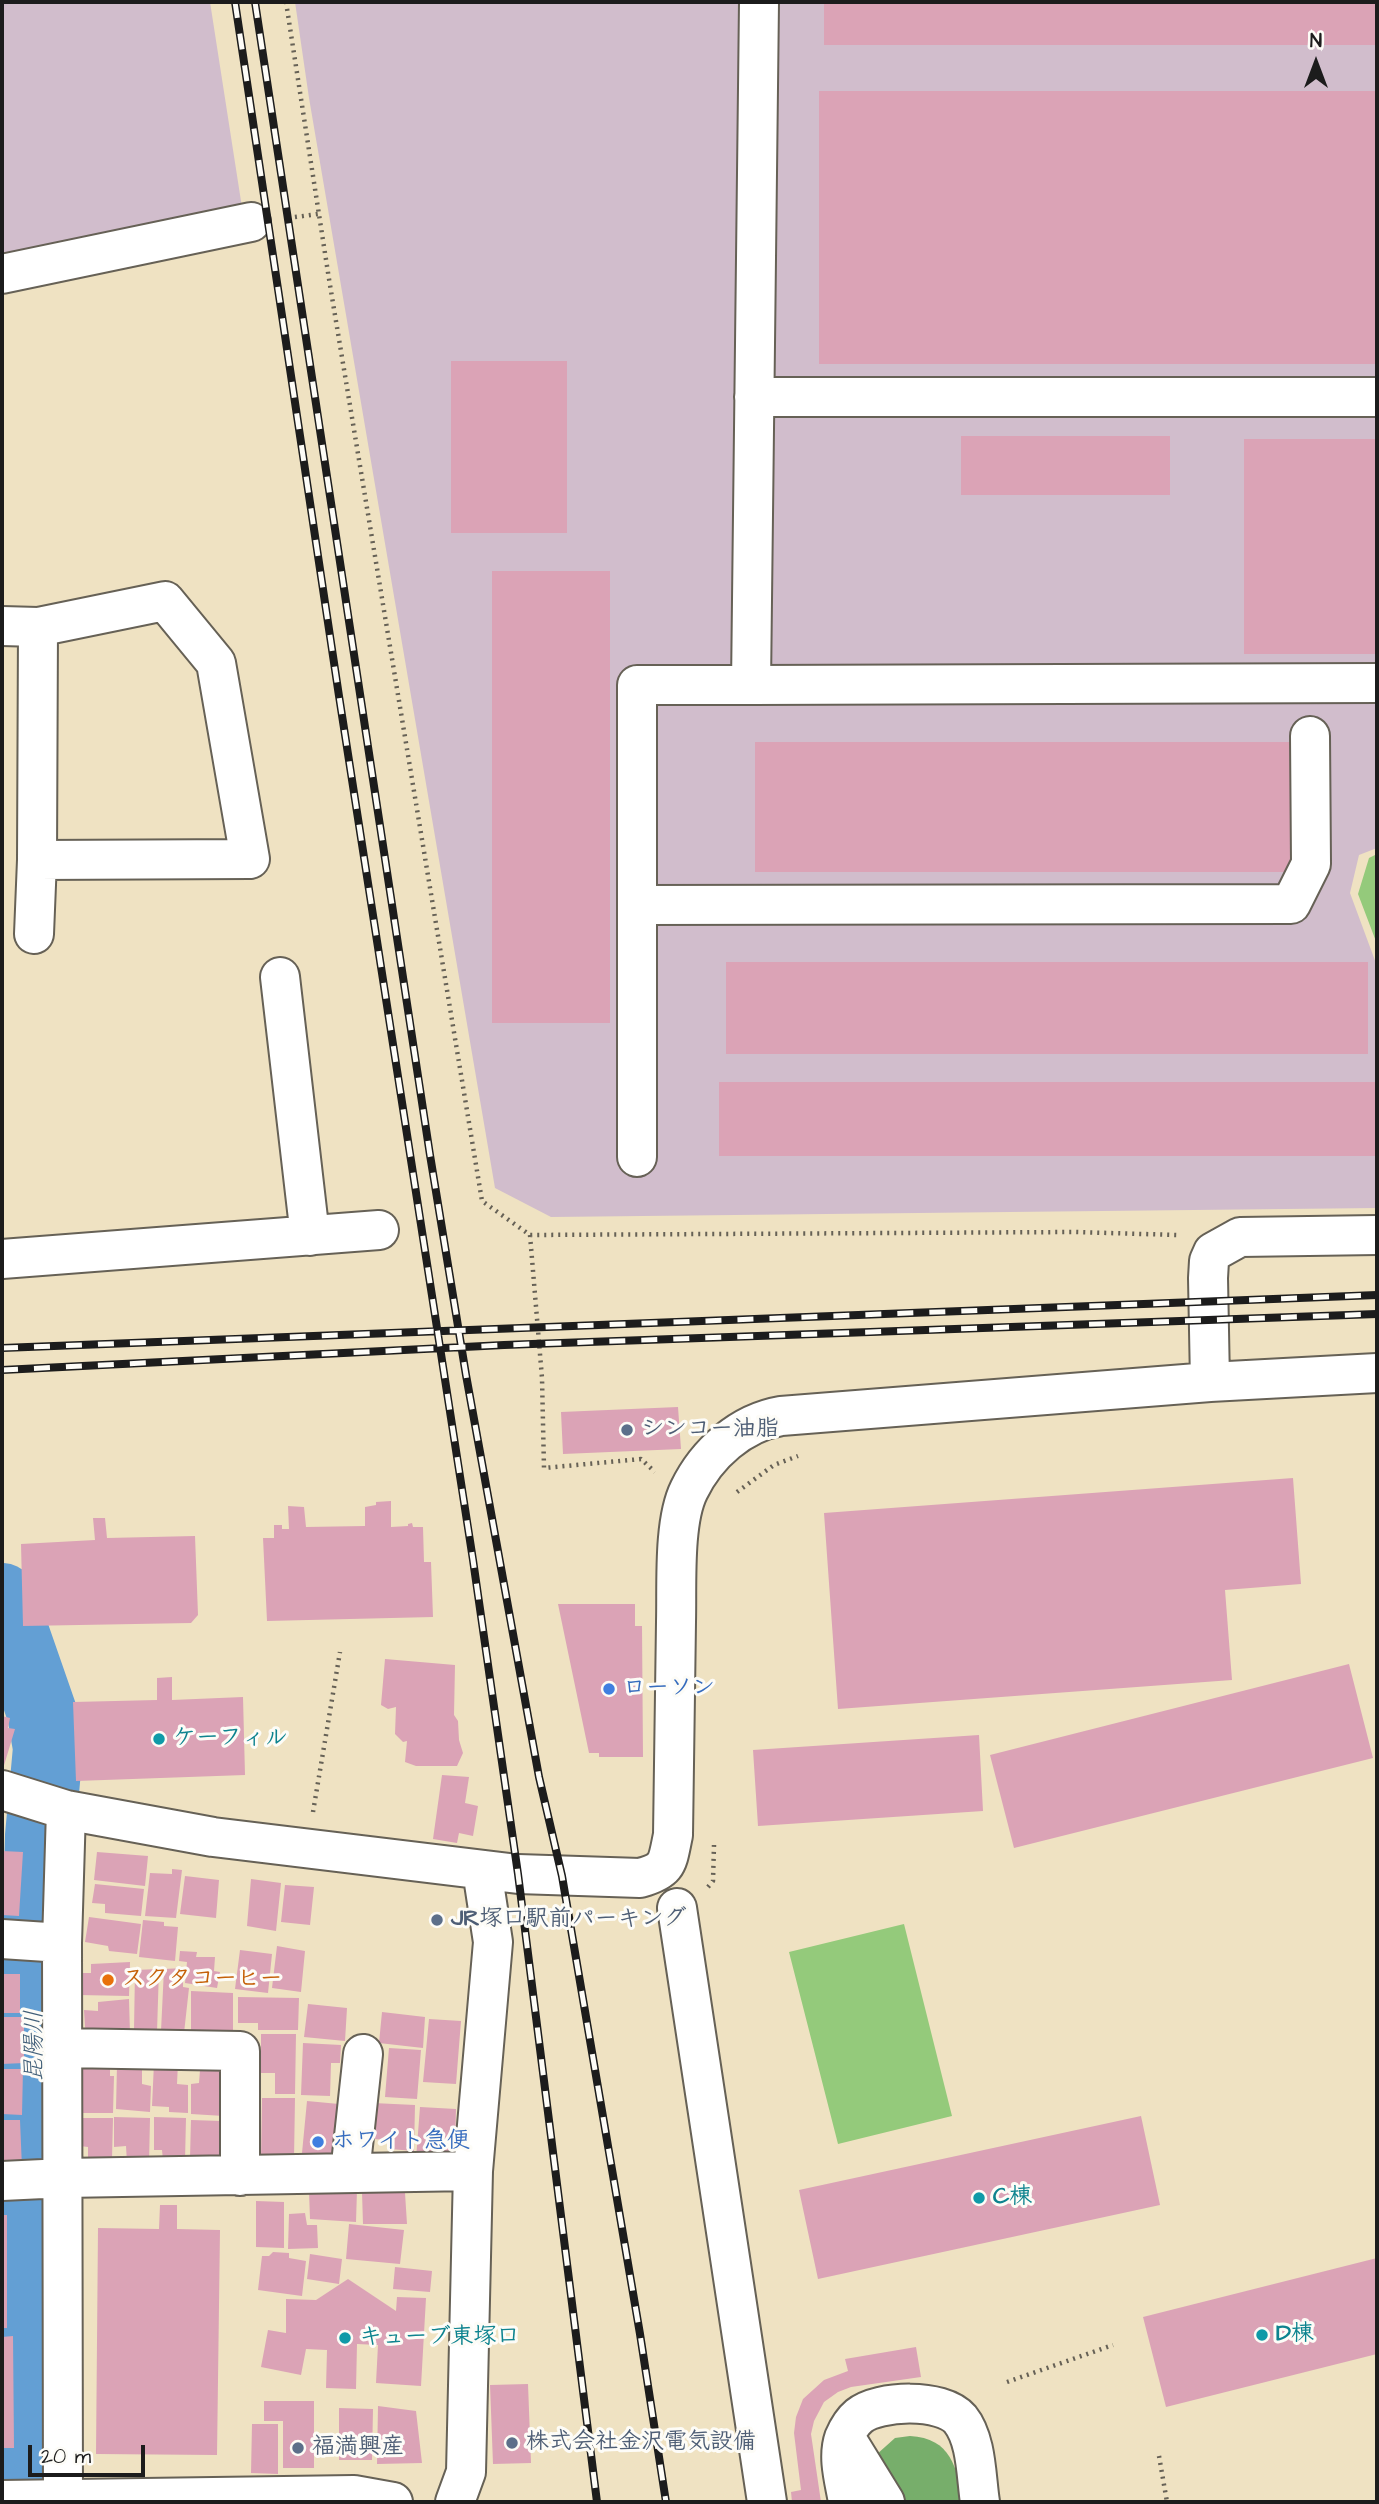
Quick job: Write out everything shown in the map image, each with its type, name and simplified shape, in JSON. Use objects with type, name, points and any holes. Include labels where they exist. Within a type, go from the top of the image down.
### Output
[{"type":"street","points":[[751,685],[759,2]]},
{"type":"street","points":[[2,274],[251,222]]},
{"type":"street","points":[[754,397],[1377,397]]},
{"type":"street","points":[[34,934],[37,860],[20,626],[165,601],[216,663],[250,859],[37,860]]},
{"type":"street","points":[[637,1157],[637,685],[1377,684]]},
{"type":"street","points":[[637,905],[1291,904],[1311,864],[1310,736]]},
{"type":"street","points":[[280,977],[310,1236]]},
{"type":"street","points":[[2,1259],[379,1230]]},
{"type":"street","points":[[1210,1382],[1209,1261],[1213,1252],[1224,1243],[1240,1237],[1377,1235]]},
{"type":"street","points":[[393,2502],[354,2495],[40,2500],[35,2179],[63,2048],[35,1941],[38,1802],[213,1837],[482,1870],[518,1874],[640,1878],[657,1873],[669,1856],[673,1836],[680,1518],[688,1491],[715,1454],[737,1433],[761,1419],[781,1416],[1210,1382],[1377,1373]]},
{"type":"street","points":[[455,2502],[466,2472],[473,2171],[493,1942],[482,1870]]},
{"type":"street","points":[[678,1915],[767,2502]]},
{"type":"street","points":[[63,2048],[240,2051],[240,2176]]},
{"type":"street","points":[[350,2173],[363,2054]]},
{"type":"street","points":[[35,2179],[473,2171]]},
{"type":"street","points":[[848,2502],[842,2462],[845,2437],[859,2416],[874,2408],[919,2403],[935,2405],[950,2411],[959,2419],[972,2445],[980,2502]]},
{"type":"street","points":[[845,2437],[886,2502]]},
{"type":"path","points":[[286,2],[326,266],[482,1201],[530,1235],[1074,1232],[1240,1237]]},
{"type":"path","points":[[530,1235],[542,1378],[544,1468],[641,1459],[663,1480]]},
{"type":"path","points":[[730,1500],[739,1489],[774,1465],[802,1455]]},
{"type":"path","points":[[308,1848],[340,1652]]},
{"type":"path","points":[[678,1915],[713,1881],[713,1839]]},
{"type":"path","points":[[1007,2382],[1113,2346]]},
{"type":"path","points":[[1159,2455],[1167,2502]]},
{"type":"shaded area","points":[[2,2],[210,2],[243,214],[2,261]]},
{"type":"shaded area","points":[[295,2],[1377,2],[1377,848],[1359,855],[1350,893],[1377,966],[1377,1208],[551,1217],[495,1188],[309,98]]},
{"type":"green space","points":[[1377,854],[1377,944],[1358,894],[1369,858]]},
{"type":"green space","points":[[904,1924],[952,2116],[838,2144],[789,1952]]},
{"type":"green space","points":[[910,2436],[935,2442],[950,2457],[963,2502],[903,2502],[876,2455],[895,2438]]},
{"type":"building","points":[[824,2],[1377,2],[1377,45],[824,45]]},
{"type":"building","points":[[819,91],[1377,91],[1377,364],[819,364]]},
{"type":"building","points":[[451,361],[567,361],[567,533],[451,533]]},
{"type":"building","points":[[961,436],[1170,436],[1170,495],[961,495]]},
{"type":"building","points":[[1244,439],[1377,439],[1377,654],[1244,654]]},
{"type":"building","points":[[492,571],[610,571],[610,1023],[492,1023]]},
{"type":"building","points":[[755,742],[1291,742],[1291,872],[755,872]]},
{"type":"building","points":[[726,962],[1368,962],[1368,1054],[726,1054]]},
{"type":"building","points":[[719,1082],[1377,1082],[1377,1156],[719,1156]]},
{"type":"building","points":[[678,1407],[681,1449],[563,1454],[561,1412]]},
{"type":"building","points":[[1293,1478],[1301,1584],[1225,1590],[1232,1680],[838,1709],[824,1513]]},
{"type":"building","points":[[391,1501],[391,1527],[408,1526],[412,1523],[413,1527],[423,1527],[424,1562],[431,1562],[433,1617],[267,1621],[263,1538],[274,1538],[274,1525],[289,1529],[288,1506],[304,1507],[306,1527],[365,1526],[365,1507],[376,1505],[376,1502]]},
{"type":"building","points":[[93,1518],[105,1518],[107,1538],[195,1536],[198,1615],[191,1623],[23,1626],[21,1544],[95,1540]]},
{"type":"building","name":"ローソン","points":[[558,1604],[635,1604],[635,1626],[642,1626],[643,1757],[599,1757],[599,1753],[589,1753]]},
{"type":"building","points":[[385,1659],[455,1665],[454,1715],[458,1721],[463,1753],[457,1766],[416,1766],[405,1762],[407,1741],[403,1742],[395,1734],[396,1707],[388,1709],[381,1705]]},
{"type":"building","points":[[1349,1664],[1373,1758],[1014,1848],[990,1755]]},
{"type":"building","name":"ケーフィル","points":[[172,1677],[172,1700],[243,1697],[245,1775],[76,1781],[73,1702],[157,1700],[157,1678]]},
{"type":"building","points":[[2,1716],[10,1718],[8,1728],[15,1729],[2,1772]]},
{"type":"building","points":[[979,1735],[983,1811],[758,1826],[753,1750]]},
{"type":"building","points":[[442,1775],[469,1777],[465,1803],[478,1806],[473,1836],[459,1833],[457,1843],[433,1839]]},
{"type":"building","points":[[2,1851],[23,1852],[19,1916],[2,1915]]},
{"type":"building","points":[[97,1852],[148,1856],[145,1886],[94,1880]]},
{"type":"building","points":[[172,1869],[182,1870],[176,1918],[145,1916],[150,1873],[172,1874]]},
{"type":"building","points":[[185,1876],[219,1880],[216,1918],[180,1914]]},
{"type":"building","points":[[251,1879],[281,1883],[276,1931],[247,1926]]},
{"type":"building","points":[[95,1884],[144,1889],[141,1916],[105,1913],[105,1904],[92,1903]]},
{"type":"building","points":[[285,1885],[314,1887],[310,1925],[281,1922]]},
{"type":"building","points":[[89,1917],[141,1924],[137,1954],[109,1951],[108,1946],[85,1942]]},
{"type":"building","points":[[143,1920],[164,1922],[164,1926],[178,1927],[175,1961],[139,1957]]},
{"type":"building","points":[[277,1946],[305,1951],[301,1992],[272,1988]]},
{"type":"building","points":[[240,1950],[272,1954],[268,1993],[235,1989]]},
{"type":"building","points":[[180,1951],[197,1952],[196,1957],[215,1957],[214,1971],[220,1972],[217,1988],[185,1983],[187,1962],[179,1961]]},
{"type":"building","points":[[130,1962],[129,1996],[79,1995],[80,1973],[91,1973],[91,1964]]},
{"type":"building","points":[[183,1968],[183,1987],[189,1988],[184,2033],[161,2031],[164,1969]]},
{"type":"building","points":[[159,1969],[157,2032],[134,2030],[135,1970]]},
{"type":"building","points":[[2,1974],[20,1974],[20,2013],[2,2013]]},
{"type":"building","points":[[191,1991],[233,1993],[233,2030],[191,2030]]},
{"type":"building","points":[[238,1997],[299,1998],[298,2030],[258,2030],[258,2023],[238,2023]]},
{"type":"building","points":[[129,1999],[130,2034],[88,2034],[84,2010],[98,2011],[98,2002]]},
{"type":"building","points":[[308,2004],[347,2008],[345,2041],[304,2037]]},
{"type":"building","points":[[382,2012],[425,2017],[423,2048],[379,2043]]},
{"type":"building","points":[[2,2017],[24,2017],[24,2063],[2,2064]]},
{"type":"building","points":[[429,2019],[461,2021],[456,2084],[423,2082]]},
{"type":"building","points":[[261,2034],[296,2034],[295,2094],[275,2094],[275,2073],[261,2073]]},
{"type":"building","points":[[303,2043],[341,2045],[340,2063],[331,2063],[330,2096],[301,2095]]},
{"type":"building","points":[[389,2048],[421,2050],[417,2099],[385,2097]]},
{"type":"building","points":[[154,2063],[178,2063],[177,2084],[188,2085],[188,2113],[169,2112],[169,2107],[152,2106]]},
{"type":"building","points":[[90,2064],[110,2065],[110,2076],[114,2076],[113,2113],[80,2113],[82,2069],[89,2068]]},
{"type":"building","points":[[117,2065],[142,2065],[142,2084],[151,2086],[150,2112],[116,2109]]},
{"type":"building","points":[[2,2069],[23,2069],[22,2115],[2,2114]]},
{"type":"building","points":[[200,2070],[224,2071],[224,2116],[191,2114],[191,2084],[199,2083]]},
{"type":"building","points":[[262,2098],[295,2098],[294,2159],[261,2158]]},
{"type":"building","points":[[307,2101],[339,2104],[334,2156],[302,2153]]},
{"type":"building","points":[[373,2103],[415,2105],[414,2151],[390,2149],[391,2140],[372,2139]]},
{"type":"building","points":[[420,2107],[456,2109],[455,2148],[442,2161],[416,2159]]},
{"type":"building","name":"C棟","points":[[1141,2116],[1160,2205],[818,2279],[799,2190]]},
{"type":"building","points":[[114,2117],[150,2118],[149,2164],[127,2163],[126,2146],[114,2147]]},
{"type":"building","points":[[154,2117],[186,2118],[185,2161],[163,2160],[162,2150],[154,2150]]},
{"type":"building","points":[[79,2118],[113,2118],[112,2159],[88,2166],[88,2147],[80,2146]]},
{"type":"building","points":[[2,2120],[20,2120],[22,2168],[2,2167]]},
{"type":"building","points":[[191,2120],[221,2121],[221,2158],[190,2158]]},
{"type":"building","points":[[357,2190],[356,2222],[310,2219],[309,2191]]},
{"type":"building","points":[[362,2192],[405,2193],[407,2224],[363,2224]]},
{"type":"building","points":[[256,2201],[284,2202],[284,2248],[256,2247]]},
{"type":"building","points":[[160,2205],[177,2205],[177,2229],[220,2230],[217,2455],[96,2454],[98,2228],[159,2229]]},
{"type":"building","points":[[305,2213],[307,2225],[317,2225],[318,2248],[288,2249],[289,2214]]},
{"type":"building","points":[[2,2215],[7,2215],[7,2328],[2,2328]]},
{"type":"building","points":[[349,2224],[404,2230],[400,2264],[346,2259]]},
{"type":"building","points":[[273,2252],[289,2253],[289,2258],[306,2261],[302,2296],[258,2290],[262,2256],[269,2256]]},
{"type":"building","points":[[310,2254],[342,2259],[339,2284],[307,2279]]},
{"type":"building","name":"D棟","points":[[1377,2258],[1377,2354],[1166,2407],[1143,2317]]},
{"type":"building","points":[[395,2267],[432,2271],[430,2292],[393,2289]]},
{"type":"building","name":"キューブ東塚口","points":[[348,2279],[396,2311],[397,2297],[426,2298],[421,2386],[376,2383],[378,2345],[357,2344],[356,2389],[326,2388],[327,2350],[306,2349],[301,2375],[261,2367],[268,2330],[286,2333],[286,2299],[316,2300]]},
{"type":"building","points":[[13,2336],[14,2448],[2,2448],[2,2337]]},
{"type":"building","points":[[916,2347],[921,2377],[851,2387],[824,2402],[814,2421],[811,2434],[821,2502],[792,2502],[791,2492],[801,2490],[794,2433],[796,2417],[803,2399],[824,2380],[848,2371],[845,2359]]},
{"type":"building","points":[[528,2384],[531,2463],[493,2464],[490,2385]]},
{"type":"building","points":[[264,2401],[314,2401],[314,2468],[283,2468],[283,2421],[264,2421]]},
{"type":"building","points":[[378,2406],[416,2411],[422,2463],[377,2464]]},
{"type":"building","points":[[339,2408],[373,2409],[372,2460],[339,2460]]},
{"type":"building","points":[[252,2424],[278,2424],[278,2474],[251,2473]]},
{"type":"waterway","name":"昆陽川","points":[[2,1598],[42,1713],[48,1748],[40,1836],[36,1980],[37,2502]]},
{"type":"railway","points":[[235,2],[473,1560],[518,1874],[597,2502]]},
{"type":"railway","points":[[255,2],[430,1155],[466,1375],[539,1777],[562,1876],[666,2502]]},
{"type":"railway","points":[[2,1348],[1377,1295]]},
{"type":"railway","points":[[2,1370],[504,1345],[1377,1314]]},
{"type":"place","name":"シンコー油脂","points":[[627,1430]]},
{"type":"place","name":"ローソン","points":[[609,1689]]},
{"type":"place","name":"ケーフィル","points":[[159,1739]]},
{"type":"place","name":"JR塚口駅前パーキング","points":[[437,1920]]},
{"type":"place","name":"スクタコーヒー","points":[[108,1980]]},
{"type":"place","name":"ホワイト急便","points":[[318,2142]]},
{"type":"place","name":"C棟","points":[[979,2198]]},
{"type":"place","name":"D棟","points":[[1262,2335]]},
{"type":"place","name":"キューブ東塚口","points":[[345,2338]]},
{"type":"place","name":"株式会社金沢電気設備","points":[[512,2443]]},
{"type":"place","name":"福満興産","points":[[298,2448]]}]
